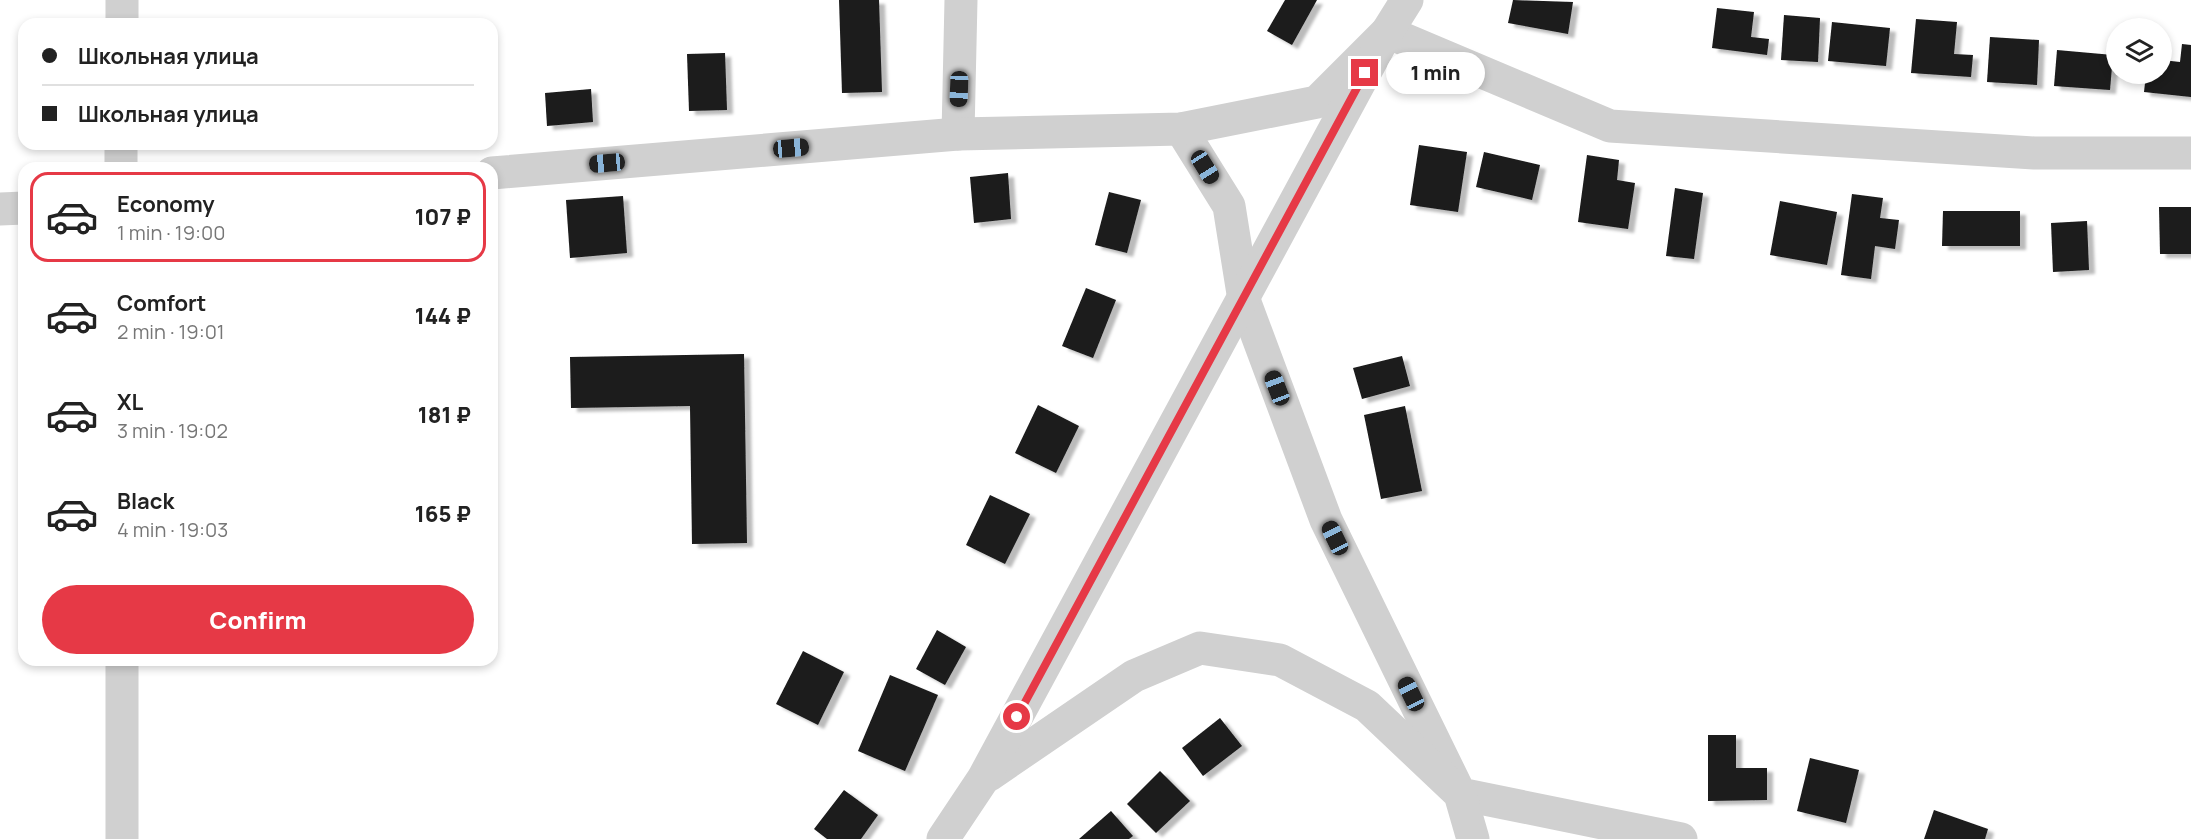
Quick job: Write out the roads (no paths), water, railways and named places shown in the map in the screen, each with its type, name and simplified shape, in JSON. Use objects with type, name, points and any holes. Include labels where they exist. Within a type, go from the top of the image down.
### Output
[{"type":"street","points":[[122,0],[122,18]]},
{"type":"street","points":[[958,134],[961,0]]},
{"type":"street","points":[[943,839],[983,779],[1387,32],[1407,0]]},
{"type":"street","points":[[498,172],[958,134],[1181,129],[1317,102],[1387,32]]},
{"type":"street","points":[[1387,32],[1610,126],[2034,153],[2191,153]]},
{"type":"street","points":[[1181,129],[1229,206],[1244,300],[1326,520],[1460,794],[1473,839]]},
{"type":"street","points":[[0,209],[18,208]]},
{"type":"street","points":[[983,779],[1134,676],[1200,648],[1280,660],[1367,706],[1460,794],[1681,839]]},
{"type":"street","points":[[122,666],[122,839]]}]
